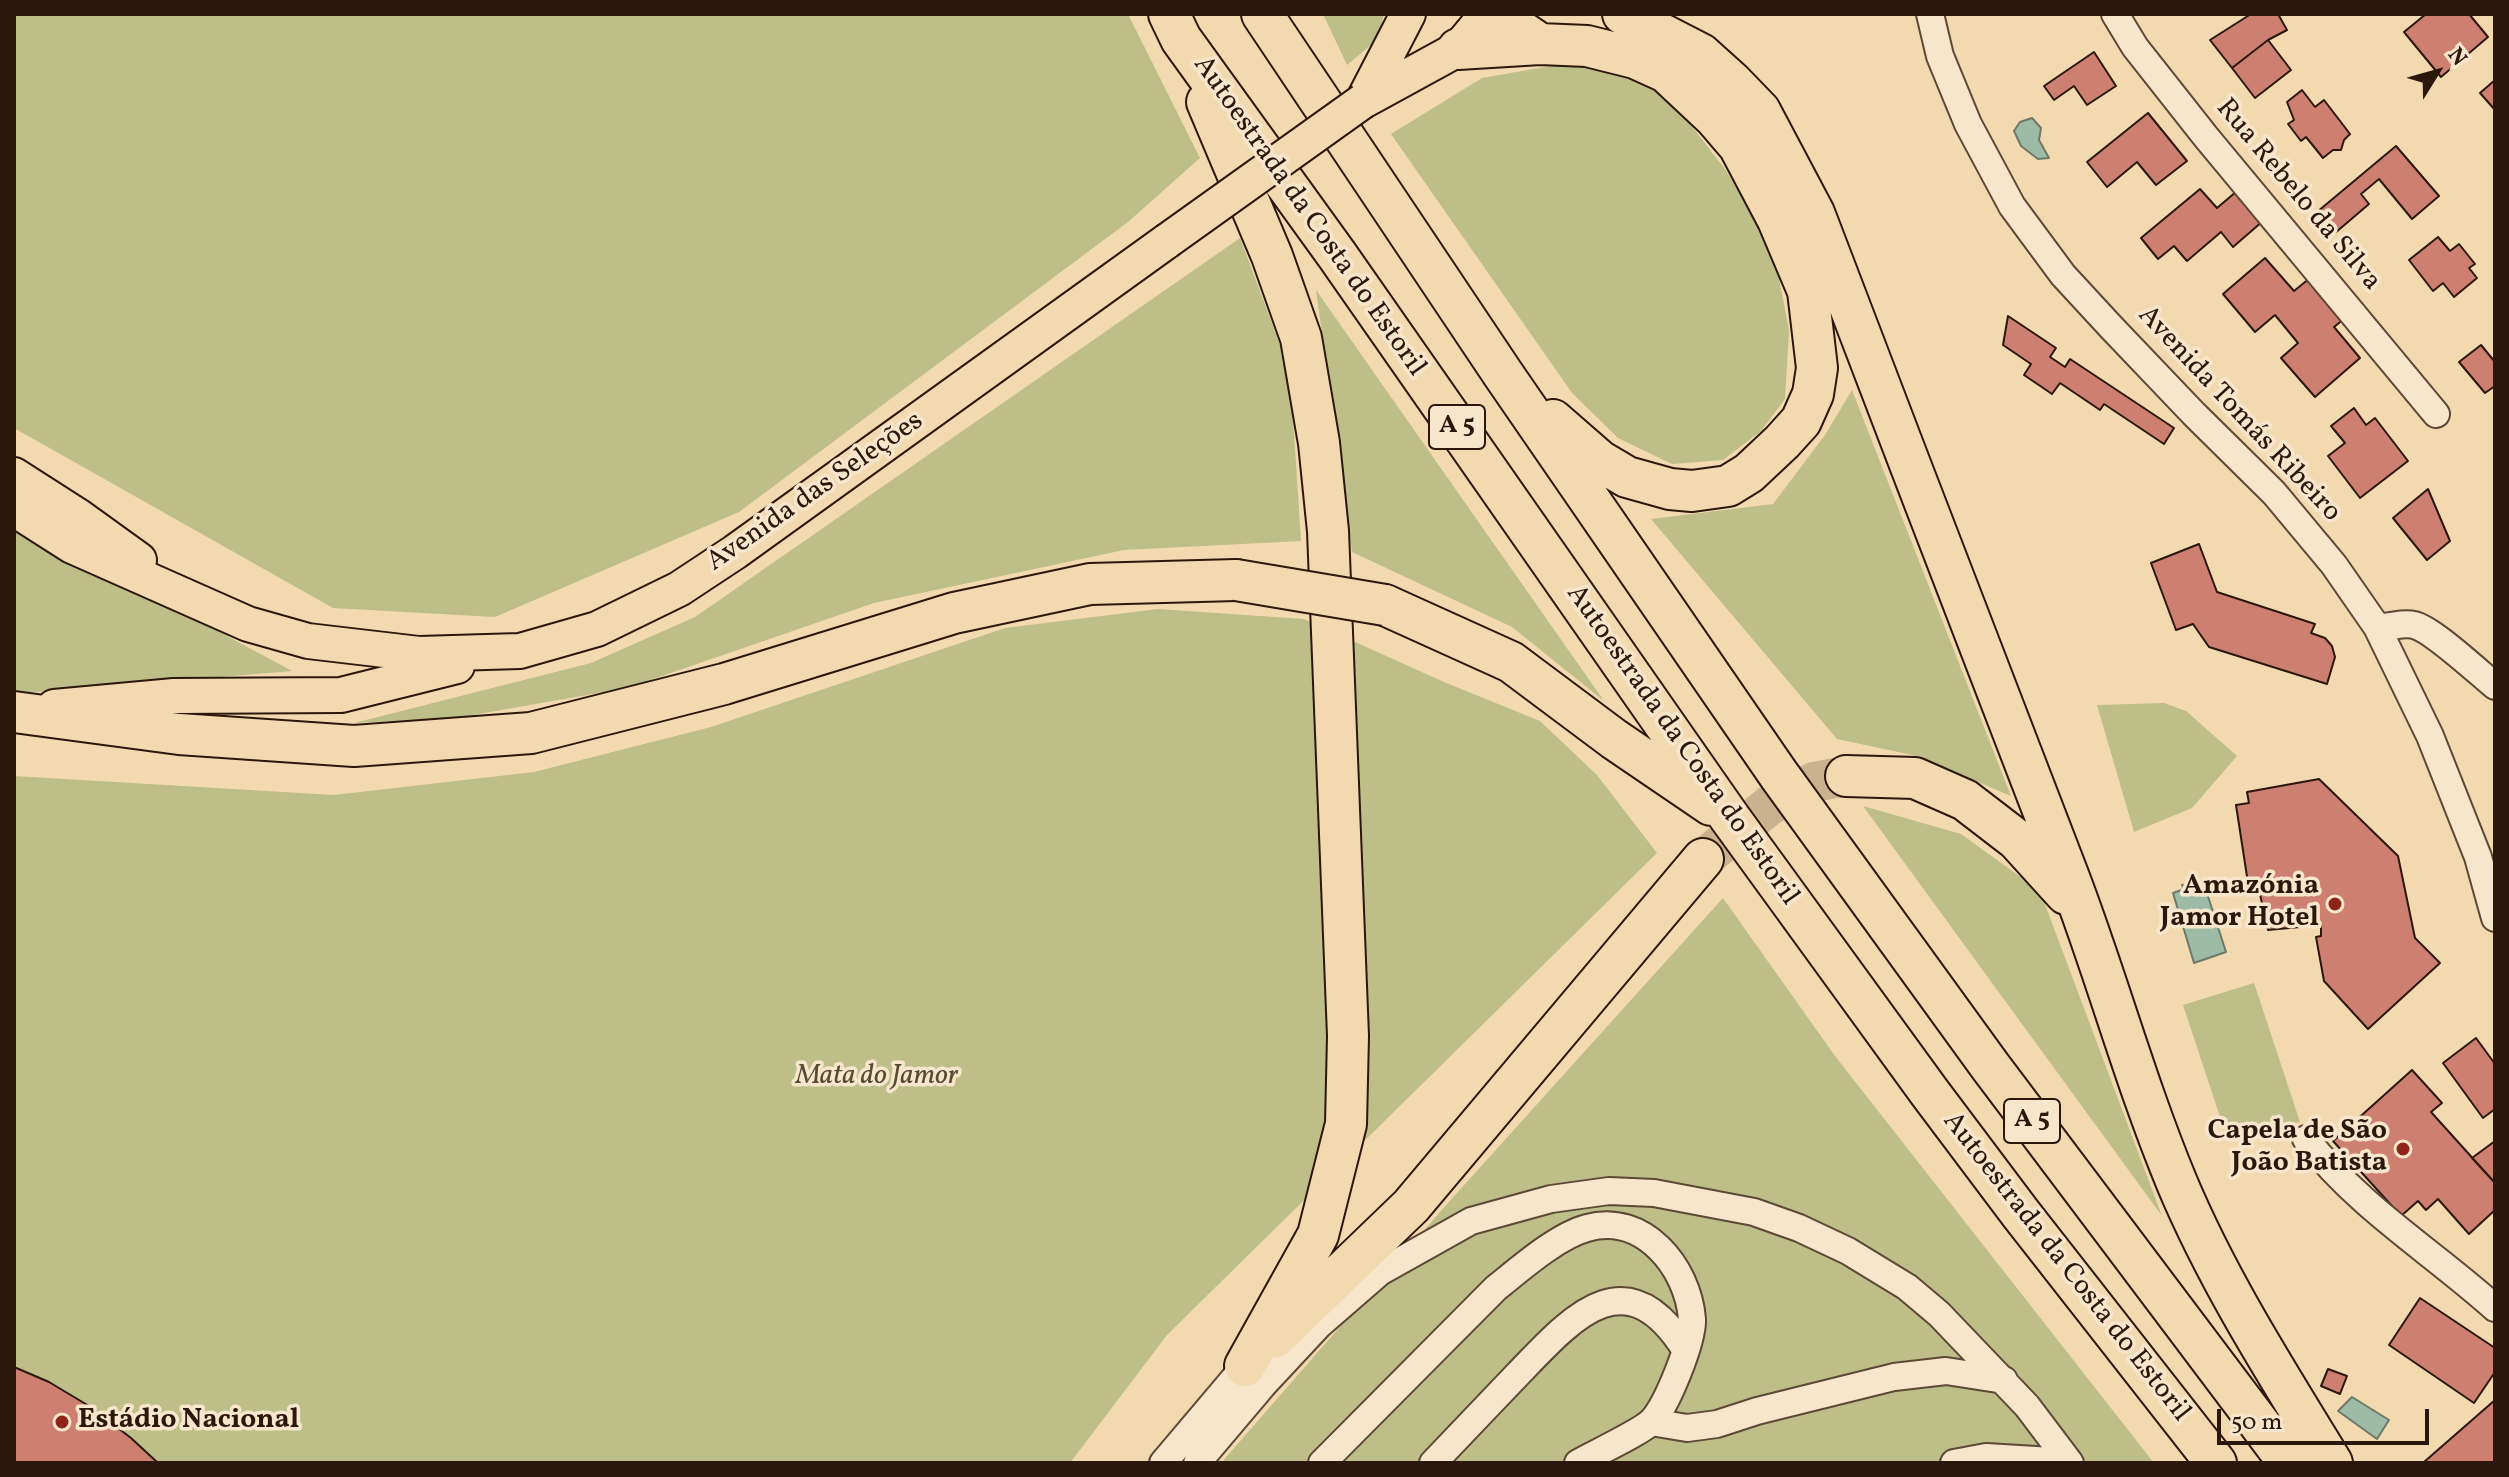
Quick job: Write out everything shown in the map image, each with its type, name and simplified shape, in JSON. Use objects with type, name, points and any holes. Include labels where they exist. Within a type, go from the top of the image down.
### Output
[{"type":"highway","name":"Autoestrada da Costa do Estoril","points":[[1262,14],[1503,374],[1779,775],[1990,1066],[2289,1463]]},
{"type":"highway","points":[[1496,14],[1540,44]]},
{"type":"highway","points":[[1623,14],[1701,54],[1760,111],[1814,213],[2082,912],[2138,1086],[2178,1186],[2211,1254],[2277,1373],[2332,1463]]},
{"type":"highway","name":"Autoestrada da Costa do Estoril","points":[[1175,26],[1730,818],[1930,1093],[2216,1463]]},
{"type":"highway","points":[[1175,26],[1272,256],[1301,338],[1319,443],[1329,547],[1347,1021],[1346,1124],[1318,1235],[1245,1366]]},
{"type":"highway","points":[[1445,56],[1540,44],[1587,46],[1635,58],[1666,72],[1715,118],[1739,146],[1759,181],[1808,291],[1817,368],[1813,394],[1801,421],[1767,457],[1728,486],[1692,491],[1650,485],[1627,477],[1600,461],[1503,374]]},
{"type":"highway","points":[[14,712],[179,734],[354,746],[531,733],[724,684],[954,613],[1090,584],[1236,580],[1385,605],[1511,662],[1614,739],[1730,818]]},
{"type":"highway","points":[[1846,776],[1915,778],[1965,800],[2017,840],[2082,912]]},
{"type":"highway","points":[[1245,1366],[1411,1206],[1703,859]]},
{"type":"main road","points":[[1445,56],[1487,14]]},
{"type":"main road","points":[[1363,101],[1406,17]]},
{"type":"main road","name":"Avenida das Seleções","points":[[14,509],[72,546],[248,624],[308,641],[419,654],[520,651],[597,629],[679,589],[735,552],[1363,101],[1445,56]]},
{"type":"main road","name":"Avenida das Seleções","points":[[14,475],[78,516],[195,600]]},
{"type":"main road","points":[[14,712],[174,696],[341,695],[520,651]]},
{"type":"street","name":"Avenida Tomás Ribeiro","points":[[1930,14],[1940,56],[1968,124],[2012,206],[2063,275],[2194,414],[2274,493],[2334,565],[2377,627],[2430,736],[2478,857],[2495,918]]},
{"type":"street","name":"Rua Rebelo da Silva","points":[[2115,14],[2135,47],[2197,126],[2436,414]]},
{"type":"street","points":[[2377,627],[2416,625],[2495,686]]},
{"type":"street","points":[[2306,1139],[2330,1170],[2381,1217],[2459,1276],[2495,1308]]},
{"type":"street","points":[[1197,1463],[1319,1325],[1380,1272],[1471,1221],[1551,1199],[1609,1191],[1654,1193],[1754,1212],[1799,1228],[1848,1251],[1907,1287],[1939,1314],[2027,1406],[2070,1463]]},
{"type":"street","points":[[1322,1463],[1496,1288],[1552,1247],[1586,1228],[1624,1226],[1659,1247],[1672,1264],[1685,1290],[1692,1321],[1677,1375],[1651,1422],[1578,1463]]},
{"type":"street","points":[[1433,1463],[1564,1327],[1592,1307],[1611,1301],[1640,1305],[1672,1329],[1685,1349]]},
{"type":"street","points":[[1163,1463],[1245,1366]]},
{"type":"street","points":[[1651,1422],[1687,1428],[1717,1424],[1894,1377],[1946,1371],[2004,1380]]},
{"type":"street","points":[[1954,1463],[1986,1457],[2070,1463]]},
{"type":"green space","points":[[14,14],[1128,14],[1200,158],[1128,222],[739,512],[495,617],[333,608],[14,428]]},
{"type":"green space","points":[[1323,14],[1384,14],[1377,40],[1347,65]]},
{"type":"green space","points":[[1573,62],[1634,75],[1679,110],[1725,169],[1774,251],[1789,331],[1785,399],[1761,431],[1723,460],[1672,464],[1618,438],[1572,393],[1391,134],[1482,78]]},
{"type":"green space","points":[[1240,238],[1290,371],[1301,541],[1124,550],[874,603],[627,688],[456,718],[354,723],[591,663],[695,617]]},
{"type":"green space","points":[[1316,290],[1604,701],[1512,627],[1352,552]]},
{"type":"green space","points":[[1852,390],[2011,796],[1917,756],[1837,739],[1651,519],[1773,504],[1825,435]]},
{"type":"green space","points":[[14,521],[292,671],[14,694]]},
{"type":"green space","name":"Mata do Jamor","points":[[1158,609],[1304,619],[1540,721],[1597,775],[1657,853],[1167,1335],[1070,1463],[14,1463],[14,776],[334,795],[534,772],[711,727],[1005,628]]},
{"type":"green space","points":[[2164,703],[2186,711],[2237,756],[2192,808],[2134,832],[2097,705]]},
{"type":"green space","points":[[1863,806],[1961,834],[2040,891],[2162,1216]]},
{"type":"green space","points":[[1723,898],[1835,1056],[2154,1463],[1221,1463],[1447,1204]]},
{"type":"green space","points":[[2254,983],[2300,1122],[2227,1138],[2183,1005]]},
{"type":"shaded area","points":[[2032,118],[2041,128],[2039,140],[2049,158],[2038,159],[2021,146],[2014,131],[2020,122]]},
{"type":"shaded area","points":[[2190,884],[2193,887],[2204,884],[2226,952],[2194,963],[2173,893],[2184,889],[2182,885]]},
{"type":"shaded area","points":[[2352,1397],[2389,1420],[2377,1439],[2338,1411]]},
{"type":"building","points":[[2251,14],[2278,14],[2287,30],[2268,40],[2232,68],[2210,40]]},
{"type":"building","points":[[2426,14],[2469,14],[2488,37],[2441,77],[2404,32]]},
{"type":"building","points":[[2268,40],[2291,70],[2255,98],[2232,68]]},
{"type":"building","points":[[2094,52],[2116,86],[2087,105],[2074,86],[2054,100],[2044,86]]},
{"type":"building","points":[[2495,80],[2495,110],[2480,93]]},
{"type":"building","points":[[2302,90],[2315,107],[2324,100],[2350,134],[2341,150],[2333,150],[2323,158],[2306,137],[2301,141],[2288,124],[2294,120],[2287,102]]},
{"type":"building","points":[[2148,113],[2187,161],[2156,185],[2137,162],[2107,187],[2087,162]]},
{"type":"building","points":[[2396,146],[2439,196],[2412,219],[2379,179],[2361,194],[2369,204],[2335,233],[2317,212]]},
{"type":"building","points":[[2200,189],[2217,208],[2237,191],[2263,221],[2233,247],[2221,232],[2187,261],[2174,246],[2158,259],[2141,238]]},
{"type":"building","points":[[2438,237],[2450,251],[2459,244],[2475,264],[2469,268],[2477,278],[2454,297],[2443,283],[2433,291],[2409,260]]},
{"type":"building","points":[[2265,258],[2294,291],[2310,278],[2345,318],[2334,327],[2360,358],[2315,397],[2281,358],[2298,343],[2275,315],[2255,332],[2223,294]]},
{"type":"building","points":[[2008,316],[2056,348],[2050,357],[2065,367],[2070,359],[2174,428],[2164,444],[2104,404],[2100,410],[2060,383],[2052,394],[2024,375],[2031,364],[2003,345]]},
{"type":"building","points":[[2481,345],[2495,362],[2495,386],[2485,393],[2459,362]]},
{"type":"building","points":[[2354,408],[2366,425],[2375,418],[2408,461],[2360,498],[2328,456],[2345,443],[2331,426]]},
{"type":"building","points":[[2428,489],[2450,541],[2427,560],[2393,518]]},
{"type":"building","points":[[2199,544],[2217,592],[2315,624],[2311,633],[2325,638],[2332,646],[2335,657],[2327,684],[2209,647],[2193,624],[2176,630],[2151,563]]},
{"type":"building","name":"Amazónia Jamor Hotel","points":[[2319,779],[2398,856],[2415,938],[2440,963],[2368,1029],[2324,981],[2316,937],[2321,936],[2321,925],[2268,930],[2257,881],[2248,883],[2236,805],[2249,803],[2247,792]]},
{"type":"building","points":[[2476,1038],[2495,1064],[2495,1109],[2483,1118],[2443,1063]]},
{"type":"building","name":"Capela de São João Batista","points":[[2412,1070],[2442,1103],[2431,1112],[2495,1183],[2495,1210],[2469,1234],[2438,1199],[2426,1210],[2418,1201],[2401,1216],[2333,1141]]},
{"type":"building","points":[[2495,1141],[2495,1183],[2472,1158]]},
{"type":"building","points":[[2420,1298],[2495,1348],[2495,1372],[2474,1403],[2389,1345]]},
{"type":"building","name":"Estádio Nacional","points":[[14,1367],[49,1382],[89,1406],[158,1463],[14,1463]]},
{"type":"building","points":[[2328,1369],[2347,1376],[2340,1394],[2321,1386]]},
{"type":"building","points":[[2495,1400],[2495,1463],[2424,1463],[2424,1462]]},
{"type":"tunnel","points":[[1703,859],[1770,805],[1814,782],[1846,776]]},
{"type":"place","name":"Amazónia Jamor Hotel","points":[[2335,904]]},
{"type":"place","name":"Capela de São João Batista","points":[[2403,1149]]},
{"type":"place","name":"Estádio Nacional","points":[[62,1422]]}]
